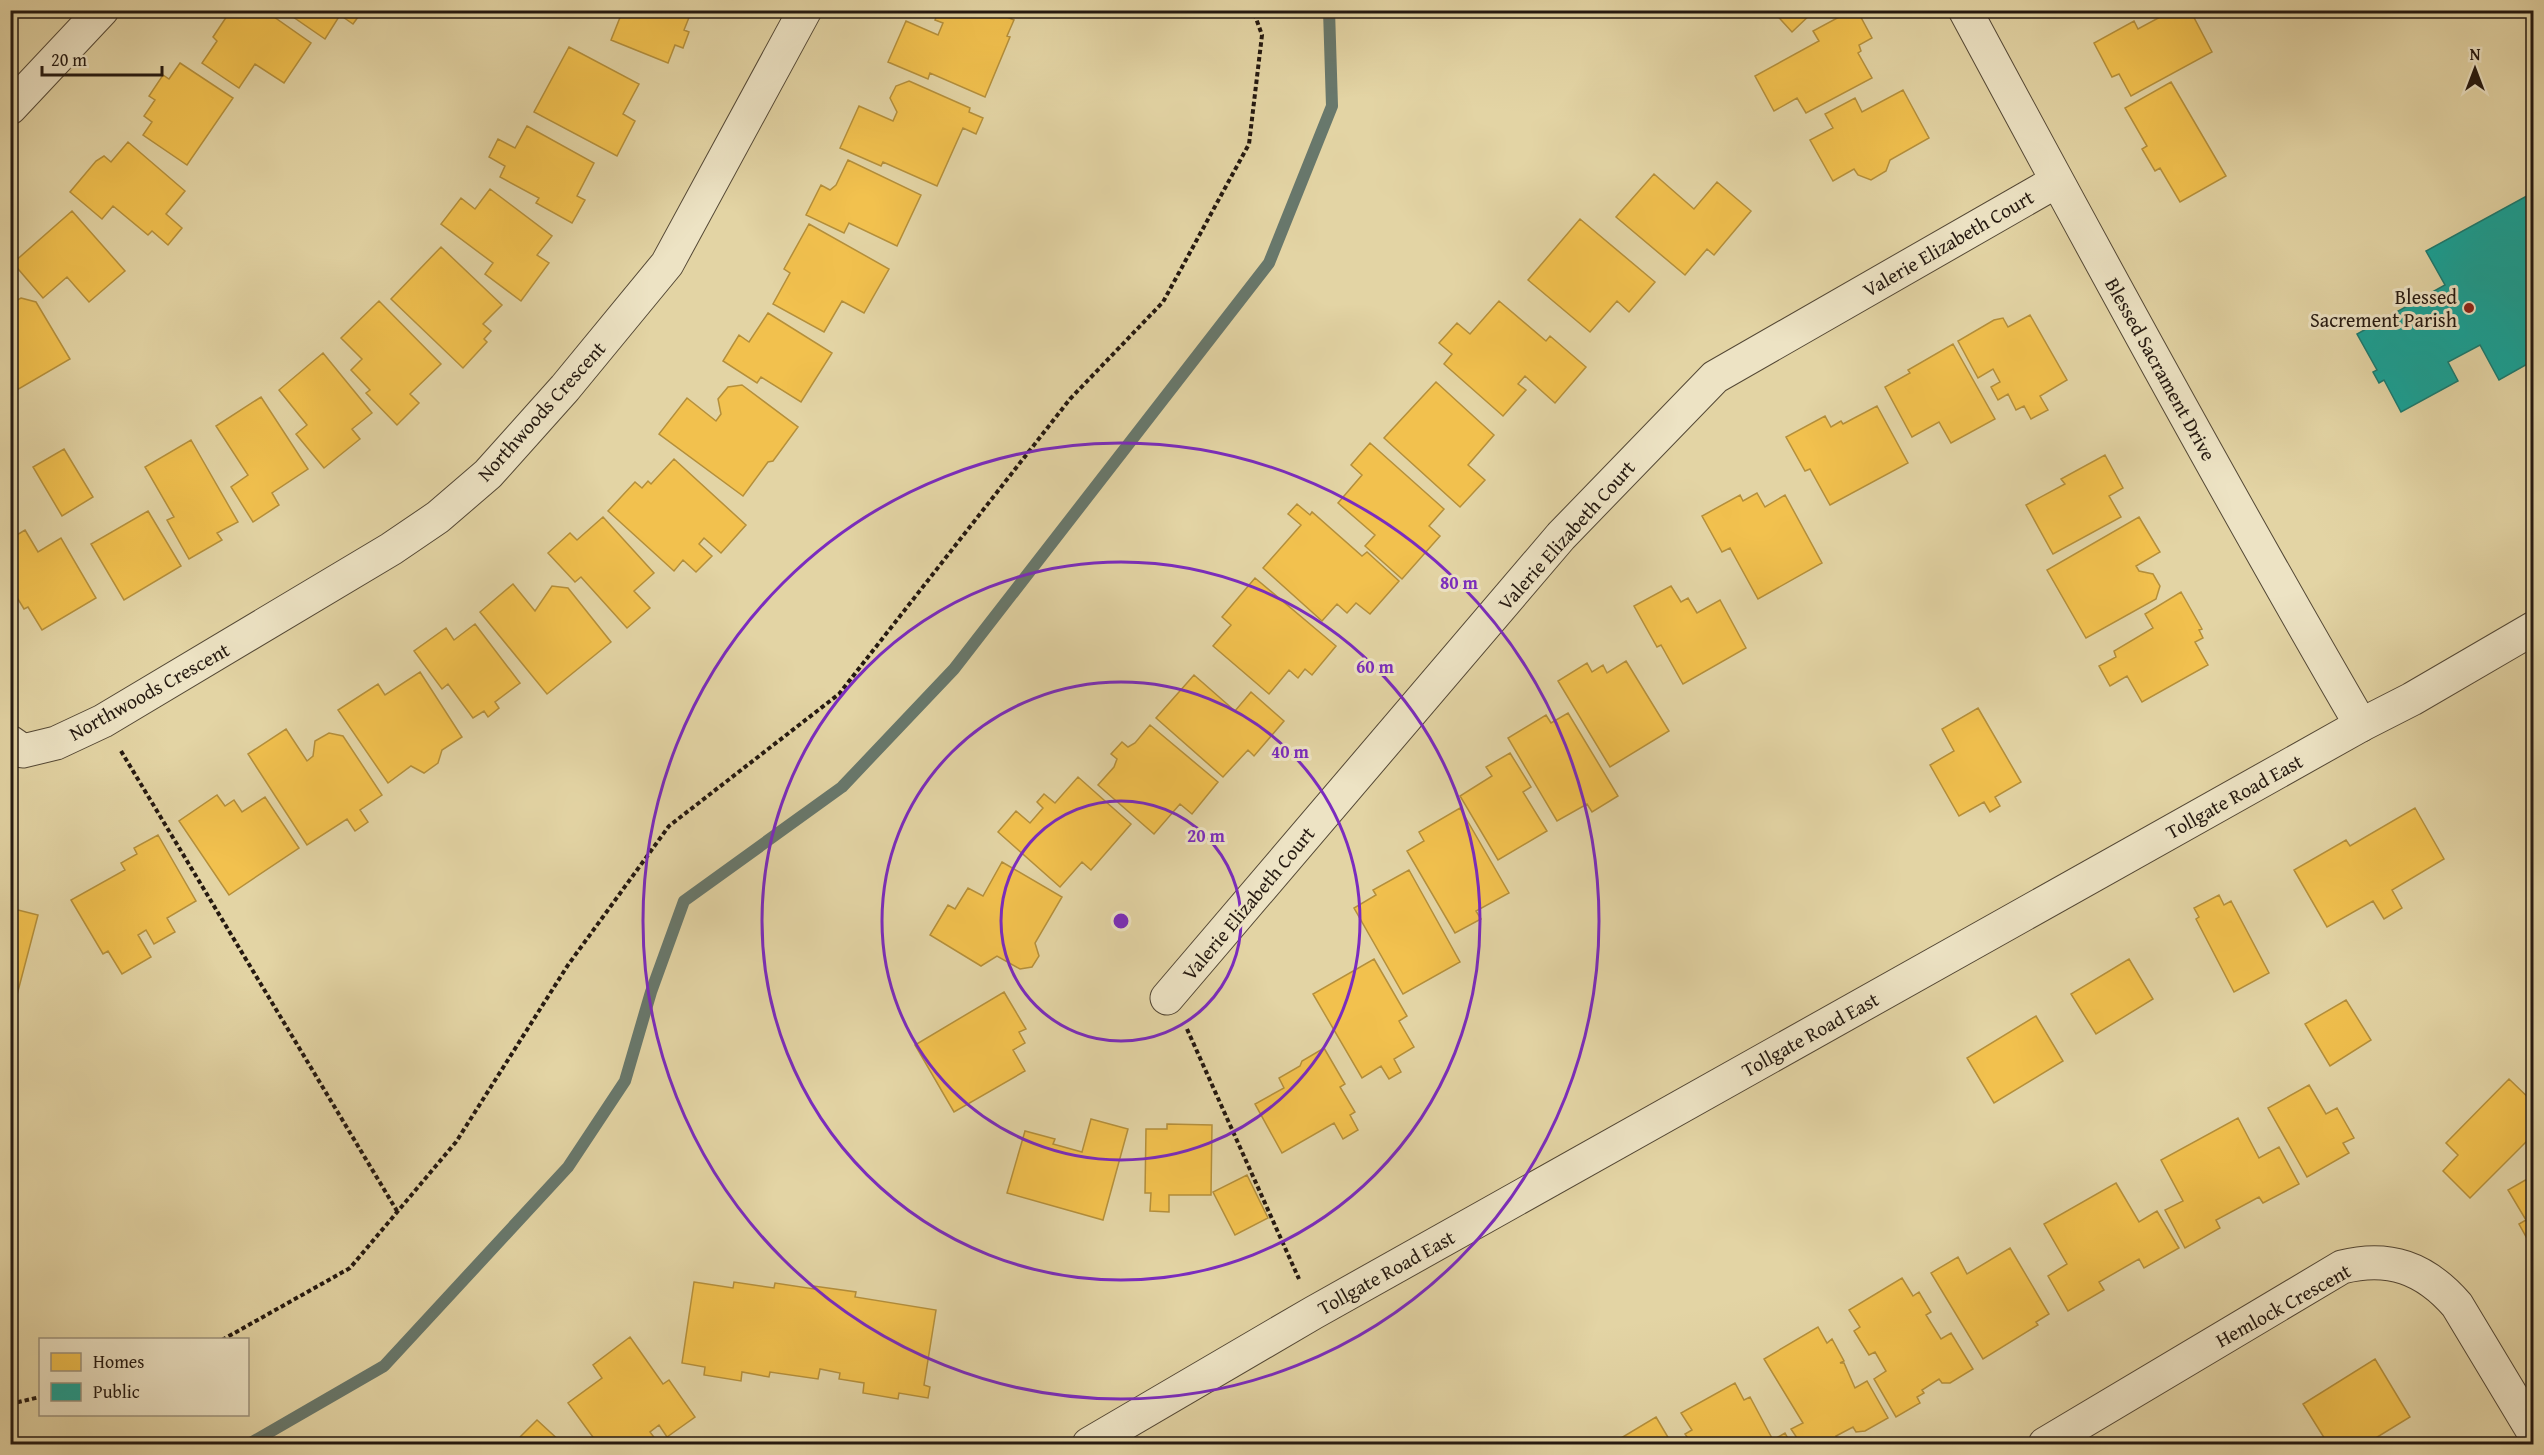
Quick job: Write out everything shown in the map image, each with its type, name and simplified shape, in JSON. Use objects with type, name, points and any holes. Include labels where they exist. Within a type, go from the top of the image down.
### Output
[{"type":"street","points":[[10,108],[102,10]]},
{"type":"street","name":"Northwoods Crescent","points":[[17,747],[56,743],[104,721],[391,549],[438,517],[488,474],[565,388],[667,264],[805,10]]},
{"type":"street","name":"Blessed Sacrament Drive","points":[[1965,10],[2056,181],[2300,620],[2361,725]]},
{"type":"street","name":"Valerie Elizabeth Court","points":[[1167,998],[1561,536],[1715,377],[2056,181]]},
{"type":"street","name":"Tollgate Road East","points":[[1089,1444],[1313,1313],[2361,725],[2412,699],[2534,628]]},
{"type":"street","name":"Hemlock Crescent","points":[[2045,1444],[2331,1273],[2342,1267],[2358,1263],[2395,1264],[2416,1270],[2443,1288],[2457,1305],[2534,1433]]},
{"type":"path","points":[[226,1338],[350,1268],[456,1142],[568,964],[669,826],[839,694],[1070,399],[1163,302],[1249,144],[1262,35],[1252,10]]},
{"type":"path","points":[[104,721],[397,1211]]},
{"type":"path","points":[[1167,998],[1192,1036],[1313,1313]]},
{"type":"path","points":[[10,1404],[39,1397]]},
{"type":"building: Homes","points":[[231,10],[264,10],[311,43],[284,83],[255,64],[239,88],[202,63],[217,41],[213,37]]},
{"type":"building: Homes","points":[[283,10],[358,10],[361,13],[353,24],[340,15],[325,39]]},
{"type":"building: Homes","points":[[623,10],[692,10],[684,30],[689,32],[683,48],[675,45],[668,63],[611,40]]},
{"type":"building: Homes","points":[[939,10],[991,10],[1014,20],[1007,36],[1010,37],[985,97],[930,73],[928,79],[888,62],[906,21],[938,35],[943,23],[935,20]]},
{"type":"building: Homes","points":[[1772,10],[1815,10],[1792,32]]},
{"type":"building: Homes","points":[[1852,10],[1857,10],[1872,38],[1859,45],[1861,51],[1858,53],[1872,78],[1806,113],[1797,98],[1774,111],[1755,76],[1819,41],[1813,31]]},
{"type":"building: Homes","points":[[2173,10],[2190,10],[2212,52],[2131,96],[2119,74],[2112,77],[2094,43],[2134,21],[2138,29]]},
{"type":"building: Homes","points":[[569,47],[639,84],[623,114],[635,121],[617,156],[534,112]]},
{"type":"building: Homes","points":[[180,63],[233,98],[187,165],[143,135],[152,122],[144,116],[155,100],[149,96],[163,75],[169,79]]},
{"type":"building: Homes","points":[[909,81],[970,108],[969,112],[983,118],[976,134],[963,128],[937,186],[883,162],[881,166],[840,148],[859,106],[893,121],[897,112],[890,98],[896,86]]},
{"type":"building: Homes","points":[[2171,82],[2226,176],[2180,202],[2160,168],[2155,171],[2142,149],[2147,146],[2125,108]]},
{"type":"building: Homes","points":[[1903,90],[1929,138],[1890,160],[1886,171],[1871,180],[1858,175],[1854,169],[1833,181],[1810,140],[1833,128],[1825,114],[1855,98],[1862,112]]},
{"type":"building: Homes","points":[[527,126],[594,163],[577,196],[585,200],[572,223],[536,203],[539,198],[500,177],[505,166],[489,157],[498,139],[515,148]]},
{"type":"building: Homes","points":[[128,142],[185,191],[166,214],[182,228],[168,245],[152,231],[148,235],[113,206],[102,219],[70,192],[96,161],[104,156],[111,162]]},
{"type":"building: Homes","points":[[848,160],[921,195],[897,246],[849,223],[844,233],[806,215],[821,185],[830,190],[836,185]]},
{"type":"building: Homes","points":[[1654,174],[1694,209],[1717,182],[1751,211],[1714,255],[1707,249],[1685,275],[1616,217]]},
{"type":"building: Homes","points":[[490,189],[552,236],[537,255],[549,263],[521,301],[485,274],[493,263],[441,224],[461,198],[475,209]]},
{"type":"building: Homes","points":[[72,211],[125,271],[89,302],[67,277],[43,298],[13,263]]},
{"type":"building: Homes","points":[[1580,219],[1655,282],[1629,312],[1617,301],[1590,332],[1528,280]]},
{"type":"building: Homes","points":[[809,224],[889,269],[864,313],[842,301],[824,332],[773,304],[790,273],[784,269]]},
{"type":"building: Homes","points":[[441,247],[502,305],[483,324],[491,331],[484,339],[487,342],[463,368],[391,299]]},
{"type":"building: Homes","points":[[21,298],[36,302],[70,359],[10,394],[10,304]]},
{"type":"building: Homes","points":[[379,301],[441,364],[410,394],[419,403],[397,425],[366,393],[370,390],[351,370],[362,359],[341,338]]},
{"type":"building: Homes","points":[[1499,301],[1546,341],[1550,336],[1586,367],[1555,403],[1525,376],[1518,384],[1526,390],[1503,416],[1444,364],[1452,354],[1439,343],[1457,323],[1470,334]]},
{"type":"building: Homes","points":[[768,313],[832,353],[801,402],[761,377],[757,383],[723,361],[739,335],[749,342]]},
{"type":"building: Homes","points":[[2030,315],[2067,380],[2040,396],[2048,410],[2031,419],[2024,406],[2016,410],[2008,394],[1998,400],[1991,387],[2000,382],[1993,369],[1978,378],[1958,341],[1994,320],[2003,318],[2008,327]]},
{"type":"building: Homes","points":[[1953,344],[1995,419],[1951,443],[1939,422],[1912,437],[1885,387],[1910,373],[1908,370]]},
{"type":"building: Homes","points":[[323,353],[372,413],[352,429],[360,439],[324,468],[296,434],[307,425],[279,390]]},
{"type":"building: Homes","points":[[1436,382],[1494,435],[1468,465],[1485,480],[1460,507],[1384,438]]},
{"type":"building: Homes","points":[[742,385],[798,427],[743,496],[659,434],[687,398],[716,421],[721,414],[718,399],[728,387]]},
{"type":"building: Homes","points":[[261,397],[308,469],[272,493],[279,505],[253,522],[231,487],[248,475],[216,426]]},
{"type":"building: Homes","points":[[1877,406],[1908,463],[1830,505],[1810,469],[1805,471],[1786,437],[1825,416],[1831,427],[1841,421],[1843,424]]},
{"type":"building: Homes","points":[[191,440],[238,522],[217,533],[222,540],[189,559],[167,520],[174,517],[145,467]]},
{"type":"building: Homes","points":[[1370,443],[1444,509],[1429,526],[1440,536],[1402,579],[1365,546],[1375,535],[1338,503],[1362,475],[1351,465]]},
{"type":"building: Homes","points":[[64,449],[93,497],[62,516],[33,467]]},
{"type":"building: Homes","points":[[2105,455],[2123,488],[2109,496],[2121,517],[2053,554],[2026,505],[2065,484],[2061,479]]},
{"type":"building: Homes","points":[[674,459],[746,525],[721,553],[704,538],[699,544],[712,556],[696,572],[683,560],[674,571],[608,511],[635,482],[642,488],[648,481],[651,484]]},
{"type":"building: Homes","points":[[1757,493],[1765,507],[1785,495],[1822,563],[1758,599],[1730,548],[1722,552],[1702,516],[1740,495],[1743,501]]},
{"type":"building: Homes","points":[[1297,504],[1310,515],[1312,512],[1362,556],[1367,552],[1399,581],[1370,614],[1356,603],[1347,613],[1337,604],[1322,621],[1263,568],[1301,525],[1288,514]]},
{"type":"building: Homes","points":[[148,511],[181,566],[124,600],[91,544]]},
{"type":"building: Homes","points":[[603,517],[654,573],[634,591],[650,608],[627,628],[581,577],[575,582],[548,553],[570,533],[577,540]]},
{"type":"building: Homes","points":[[2139,517],[2160,552],[2136,566],[2139,571],[2153,574],[2160,586],[2156,599],[2086,638],[2047,570]]},
{"type":"building: Homes","points":[[25,530],[38,552],[61,538],[96,598],[42,630],[28,607],[24,609],[10,586],[10,539]]},
{"type":"building: Homes","points":[[1255,578],[1336,646],[1312,675],[1305,669],[1298,678],[1289,670],[1269,694],[1213,646],[1231,625],[1222,617]]},
{"type":"building: Homes","points":[[513,584],[535,611],[552,586],[568,588],[611,642],[547,694],[480,612]]},
{"type":"building: Homes","points":[[1671,586],[1681,602],[1688,598],[1697,613],[1720,600],[1746,648],[1683,684],[1661,645],[1657,647],[1634,606]]},
{"type":"building: Homes","points":[[2181,592],[2202,629],[2199,630],[2203,638],[2195,642],[2208,665],[2142,702],[2127,676],[2110,686],[2099,666],[2116,657],[2114,651],[2153,628],[2145,614]]},
{"type":"building: Homes","points":[[475,624],[520,683],[495,702],[499,708],[488,717],[484,711],[473,718],[448,684],[442,689],[414,651],[446,628],[454,640]]},
{"type":"building: Homes","points":[[1626,661],[1669,731],[1610,767],[1558,681],[1587,663],[1592,672],[1603,665],[1607,673]]},
{"type":"building: Homes","points":[[420,672],[462,737],[442,750],[438,763],[424,773],[411,766],[388,783],[338,710],[378,684],[385,695]]},
{"type":"building: Homes","points":[[1194,675],[1235,711],[1251,692],[1284,721],[1254,756],[1248,750],[1223,777],[1156,718]]},
{"type":"building: Homes","points":[[1978,708],[2021,782],[1995,797],[2000,806],[1990,812],[1984,802],[1959,816],[1930,765],[1954,751],[1942,729]]},
{"type":"building: Homes","points":[[1568,713],[1618,796],[1592,812],[1587,804],[1557,821],[1508,738],[1546,715],[1551,723]]},
{"type":"building: Homes","points":[[1150,725],[1218,782],[1192,814],[1180,804],[1154,834],[1098,785],[1114,767],[1117,759],[1111,754],[1122,742],[1128,747],[1135,743]]},
{"type":"building: Homes","points":[[286,729],[307,761],[313,756],[315,741],[329,733],[343,736],[382,795],[360,810],[368,822],[355,831],[347,819],[307,845],[248,754]]},
{"type":"building: Homes","points":[[1510,753],[1531,787],[1523,792],[1547,831],[1498,860],[1460,796],[1492,776],[1486,767]]},
{"type":"building: Homes","points":[[1078,777],[1131,824],[1091,870],[1082,862],[1060,887],[998,832],[1016,811],[1030,823],[1043,808],[1037,802],[1044,794],[1055,803]]},
{"type":"building: Homes","points":[[217,795],[225,806],[234,800],[242,812],[265,797],[299,848],[229,895],[179,821]]},
{"type":"building: Homes","points":[[1460,808],[1509,893],[1476,911],[1481,919],[1455,933],[1407,851],[1424,841],[1419,832]]},
{"type":"building: Homes","points":[[2415,808],[2444,859],[2392,890],[2402,908],[2384,919],[2373,901],[2327,927],[2294,870],[2346,840],[2350,846]]},
{"type":"building: Homes","points":[[158,835],[196,901],[167,918],[175,932],[154,944],[146,930],[138,935],[151,957],[122,974],[108,951],[103,954],[71,900],[125,870],[121,863],[137,854],[134,848]]},
{"type":"building: Homes","points":[[1002,862],[1062,897],[1035,943],[1039,956],[1032,967],[1020,969],[997,956],[981,966],[930,935],[948,905],[955,909],[968,888],[983,896]]},
{"type":"building: Homes","points":[[1409,870],[1460,962],[1403,994],[1354,908],[1376,895],[1373,890]]},
{"type":"building: Homes","points":[[2219,895],[2224,905],[2231,901],[2269,973],[2234,992],[2196,919],[2199,917],[2194,908]]},
{"type":"building: Homes","points":[[10,908],[38,915],[12,1014],[10,1013]]},
{"type":"building: Homes","points":[[1374,959],[1407,1016],[1399,1021],[1414,1047],[1394,1059],[1401,1072],[1389,1079],[1381,1066],[1362,1078],[1313,994]]},
{"type":"building: Homes","points":[[2129,959],[2153,999],[2096,1034],[2071,994]]},
{"type":"building: Homes","points":[[1004,992],[1026,1029],[1019,1032],[1025,1043],[1013,1050],[1025,1071],[954,1112],[915,1045]]},
{"type":"building: Homes","points":[[2346,1000],[2371,1040],[2330,1066],[2305,1024]]},
{"type":"building: Homes","points":[[2036,1016],[2063,1061],[1994,1103],[1967,1058]]},
{"type":"building: Homes","points":[[1324,1048],[1345,1084],[1340,1087],[1355,1112],[1350,1115],[1358,1130],[1343,1139],[1334,1123],[1282,1153],[1255,1104],[1284,1088],[1279,1078]]},
{"type":"building: Homes","points":[[2509,1079],[2534,1103],[2534,1134],[2470,1198],[2443,1171],[2458,1155],[2446,1143]]},
{"type":"building: Homes","points":[[2309,1085],[2326,1114],[2337,1108],[2354,1138],[2343,1143],[2349,1153],[2307,1177],[2268,1108]]},
{"type":"building: Homes","points":[[2238,1118],[2259,1158],[2279,1147],[2299,1184],[2263,1203],[2259,1197],[2216,1220],[2220,1228],[2185,1248],[2165,1210],[2183,1201],[2161,1160]]},
{"type":"building: Homes","points":[[1091,1119],[1128,1129],[1103,1220],[1007,1193],[1025,1131],[1055,1139],[1053,1144],[1082,1152]]},
{"type":"building: Homes","points":[[1167,1124],[1212,1125],[1211,1195],[1169,1195],[1169,1212],[1150,1211],[1151,1193],[1145,1193],[1146,1129],[1167,1129]]},
{"type":"building: Homes","points":[[1247,1175],[1268,1218],[1235,1235],[1213,1192]]},
{"type":"building: Homes","points":[[2534,1175],[2534,1240],[2529,1242],[2519,1224],[2526,1220],[2508,1190]]},
{"type":"building: Homes","points":[[2116,1183],[2139,1222],[2157,1211],[2179,1248],[2144,1268],[2139,1259],[2099,1282],[2104,1290],[2068,1311],[2048,1276],[2067,1264],[2044,1224]]},
{"type":"building: Homes","points":[[2010,1248],[2049,1314],[2036,1322],[2038,1325],[1983,1359],[1931,1273],[1958,1257],[1967,1274]]},
{"type":"building: Homes","points":[[1902,1278],[1913,1296],[1919,1292],[1931,1312],[1926,1315],[1941,1339],[1951,1333],[1973,1369],[1950,1383],[1942,1383],[1939,1379],[1922,1390],[1924,1393],[1917,1397],[1920,1403],[1896,1417],[1874,1379],[1886,1371],[1875,1352],[1869,1355],[1854,1331],[1860,1327],[1849,1310]]},
{"type":"building: Homes","points":[[694,1282],[733,1288],[734,1282],[774,1288],[775,1283],[814,1289],[814,1286],[856,1292],[855,1297],[936,1310],[924,1385],[930,1387],[928,1398],[899,1393],[898,1399],[863,1393],[864,1383],[839,1379],[840,1373],[820,1369],[818,1379],[770,1372],[769,1377],[742,1372],[741,1381],[704,1375],[705,1367],[682,1363]]},
{"type":"building: Homes","points":[[1818,1327],[1827,1343],[1832,1339],[1844,1361],[1840,1363],[1844,1363],[1855,1388],[1867,1381],[1888,1418],[1865,1431],[1856,1432],[1853,1427],[1836,1436],[1840,1441],[1834,1444],[1801,1444],[1791,1429],[1803,1423],[1764,1359]]},
{"type":"building: Homes","points":[[630,1337],[663,1384],[669,1380],[695,1417],[667,1437],[659,1425],[650,1432],[659,1444],[598,1444],[568,1403],[602,1378],[593,1365]]},
{"type":"building: Homes","points":[[2375,1359],[2410,1417],[2366,1444],[2328,1444],[2303,1404]]},
{"type":"building: Homes","points":[[1735,1383],[1744,1400],[1750,1397],[1773,1440],[1785,1433],[1791,1444],[1692,1444],[1685,1434],[1692,1430],[1681,1413]]},
{"type":"building: Homes","points":[[1656,1417],[1672,1444],[1611,1444]]},
{"type":"building: Homes","points":[[537,1420],[563,1444],[513,1444]]},
{"type":"building: Public","name":"Blessed Sacrement Parish","points":[[2534,192],[2534,372],[2529,363],[2499,380],[2480,345],[2448,362],[2458,381],[2401,412],[2384,380],[2379,383],[2373,372],[2377,370],[2357,334],[2445,285],[2426,251]]},
{"type":"waterway","points":[[249,1444],[384,1366],[568,1167],[625,1081],[651,992],[684,901],[842,787],[954,669],[1269,263],[1332,106],[1329,10]]},
{"type":"place","name":"Blessed Sacrement Parish","points":[[2469,308]]}]
